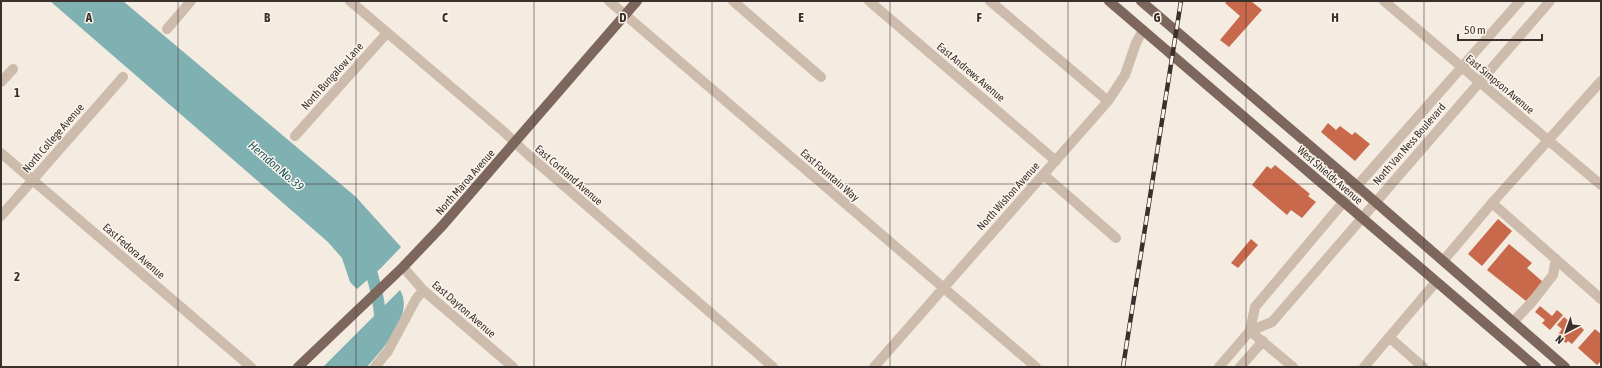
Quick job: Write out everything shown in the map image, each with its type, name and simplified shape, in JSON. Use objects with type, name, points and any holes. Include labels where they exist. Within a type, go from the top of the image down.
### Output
[{"type":"main road","name":"North Maroa Avenue","points":[[298,367],[403,267],[443,225],[637,1]]},
{"type":"main road","name":"West Shields Avenue","points":[[1109,1],[1536,367]]},
{"type":"main road","name":"West Shields Avenue","points":[[1141,1],[1565,367]]},
{"type":"street","points":[[166,29],[191,1]]},
{"type":"street","name":"East Cortland Avenue","points":[[350,1],[773,367]]},
{"type":"street","name":"East Fountain Way","points":[[609,1],[1036,367]]},
{"type":"street","points":[[733,1],[821,78]]},
{"type":"street","name":"East Andrews Avenue","points":[[870,1],[1056,161]]},
{"type":"street","points":[[990,1],[1108,101]]},
{"type":"street","name":"East Simpson Avenue","points":[[1384,1],[1601,185]]},
{"type":"street","name":"North Van Ness Boulevard","points":[[1250,331],[1256,306],[1357,186],[1520,1]]},
{"type":"street","name":"North Van Ness Boulevard","points":[[1219,367],[1250,331],[1272,322],[1550,1]]},
{"type":"street","name":"North Wishon Avenue","points":[[874,367],[1108,101],[1125,75],[1136,44],[1143,30]]},
{"type":"street","name":"North Bungalow Lane","points":[[295,136],[387,33]]},
{"type":"street","points":[[1,82],[13,69]]},
{"type":"street","name":"North College Avenue","points":[[1,216],[123,76]]},
{"type":"street","points":[[1443,261],[1492,203],[1601,81]]},
{"type":"street","name":"East Fedora Avenue","points":[[1,153],[251,367]]},
{"type":"street","points":[[1044,175],[1116,238]]},
{"type":"street","points":[[1492,203],[1601,299]]},
{"type":"street","points":[[1513,322],[1532,302],[1553,275],[1556,259]]},
{"type":"street","name":"East Dayton Avenue","points":[[403,267],[423,290],[512,367]]},
{"type":"street","points":[[1364,367],[1436,282]]},
{"type":"street","points":[[375,367],[388,352],[416,299],[423,290]]},
{"type":"street","points":[[1250,331],[1293,367]]},
{"type":"street","points":[[1389,337],[1423,367]]},
{"type":"street","points":[[1240,367],[1262,341]]},
{"type":"water","points":[[50,1],[123,1],[356,197],[401,247],[381,268],[357,289],[350,282],[342,258],[328,242]]},
{"type":"water","points":[[400,290],[404,300],[400,320],[395,331],[381,351],[367,367],[323,367]]},
{"type":"building","points":[[1227,1],[1251,1],[1262,10],[1229,47],[1220,40],[1240,16],[1225,3]]},
{"type":"building","points":[[1328,123],[1336,130],[1340,126],[1352,135],[1355,132],[1370,144],[1355,161],[1321,132]]},
{"type":"building","points":[[1275,165],[1310,194],[1308,196],[1316,202],[1302,218],[1291,210],[1287,215],[1252,185],[1267,166],[1271,169]]},
{"type":"building","points":[[1498,219],[1512,231],[1482,266],[1468,254]]},
{"type":"building","points":[[1251,239],[1258,245],[1238,268],[1231,263]]},
{"type":"building","points":[[1509,244],[1532,263],[1527,268],[1543,282],[1526,301],[1487,270]]},
{"type":"building","points":[[1540,306],[1552,316],[1557,310],[1563,315],[1550,330],[1542,323],[1545,320],[1535,312]]},
{"type":"building","points":[[1564,317],[1576,327],[1578,324],[1584,330],[1572,344],[1568,341],[1566,343],[1557,336],[1562,329],[1557,325]]},
{"type":"building","points":[[1595,329],[1601,334],[1601,361],[1597,365],[1578,348]]},
{"type":"waterway","name":"Herndon No. 39","points":[[367,261],[379,303],[379,327]]},
{"type":"railway","points":[[1123,367],[1181,1]]}]
